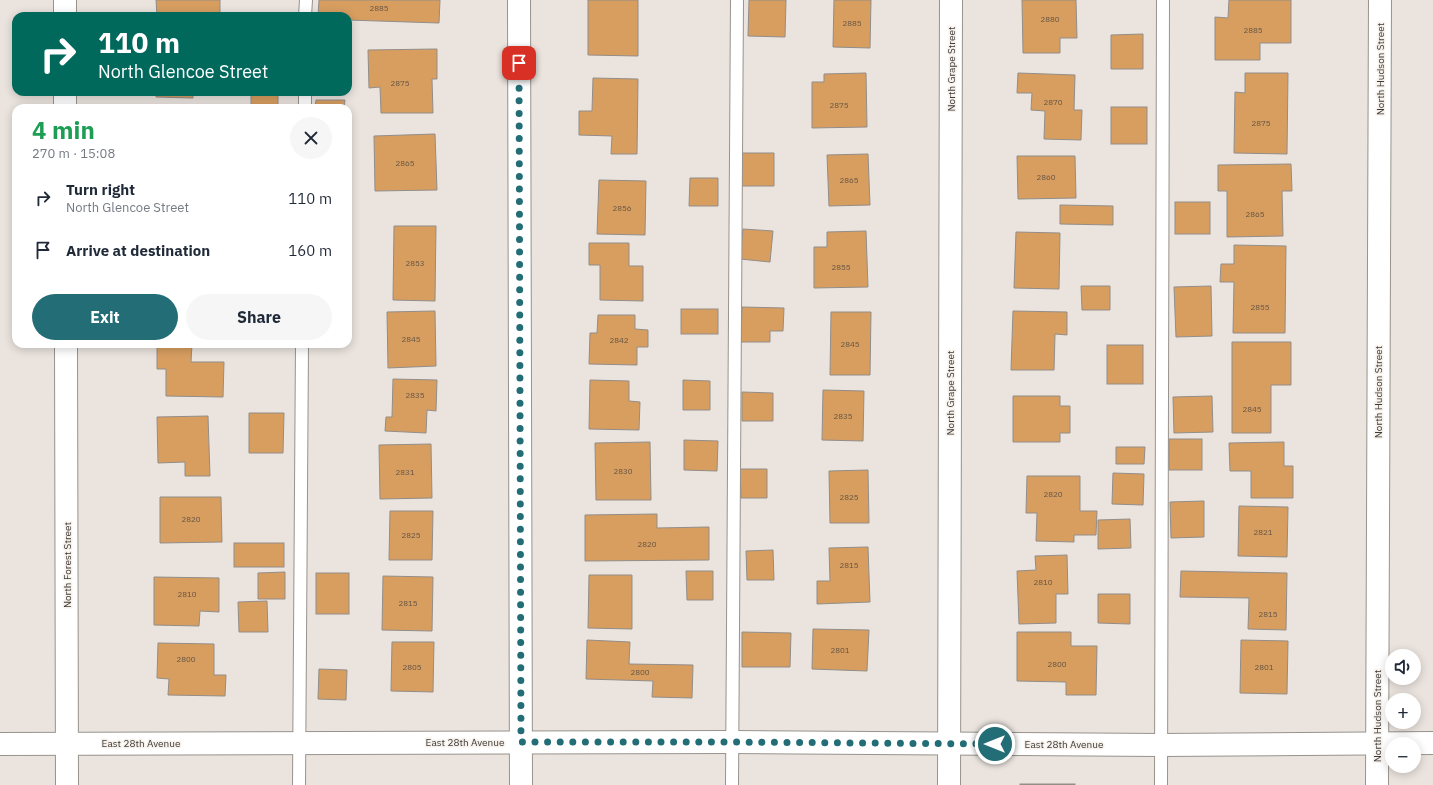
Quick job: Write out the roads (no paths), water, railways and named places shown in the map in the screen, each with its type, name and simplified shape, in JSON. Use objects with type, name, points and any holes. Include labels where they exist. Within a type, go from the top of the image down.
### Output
[{"type":"street","points":[[65,0],[65,12]]},
{"type":"street","points":[[519,0],[520,785]]},
{"type":"street","name":"North Grape Street","points":[[949,785],[951,0]]},
{"type":"street","name":"North Hudson Street","points":[[1377,785],[1380,0]]},
{"type":"street","name":"North Forest Street","points":[[66,348],[67,785]]},
{"type":"street","name":"East 28th Avenue","points":[[0,744],[732,742],[1161,745],[1433,743]]},
{"type":"lane","points":[[305,12],[306,0]]},
{"type":"lane","points":[[732,785],[737,0]]},
{"type":"lane","points":[[1161,785],[1163,0]]},
{"type":"lane","points":[[299,785],[302,348]]}]
